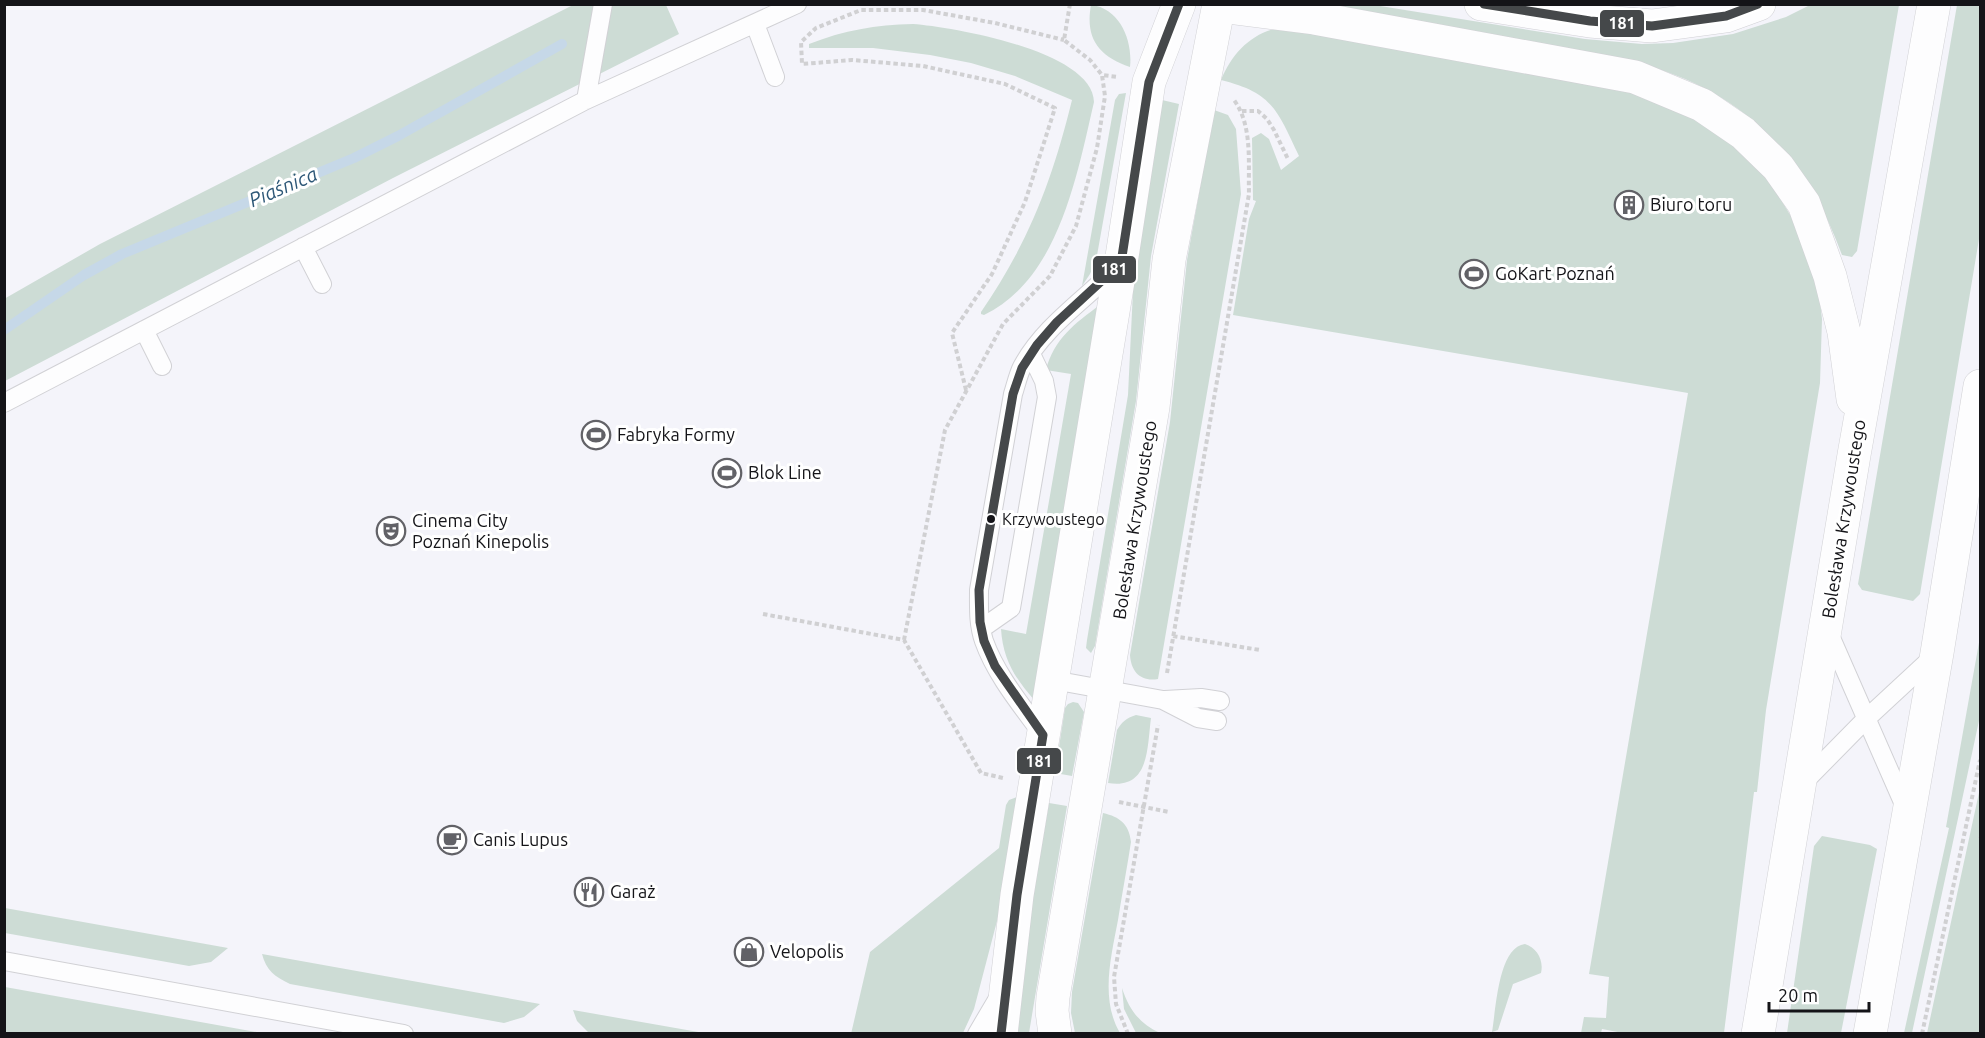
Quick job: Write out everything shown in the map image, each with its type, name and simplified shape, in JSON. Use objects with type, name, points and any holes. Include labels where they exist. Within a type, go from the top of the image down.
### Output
[{"type":"main road","points":[[1001,1034],[1017,895],[1149,82],[1179,4]]},
{"type":"main road","points":[[1481,4],[1569,18],[1652,26],[1726,16],[1759,4]]},
{"type":"main road","name":"Bolesława Krzywoustego","points":[[1758,1034],[1854,455],[1934,4]]},
{"type":"main road","points":[[1216,5],[1314,18],[1635,77],[1702,105],[1743,133],[1778,167],[1804,204],[1830,276],[1849,358],[1854,409],[1854,455]]},
{"type":"main road","name":"Bolesława Krzywoustego","points":[[1051,1026],[1153,408],[1169,260],[1216,5]]},
{"type":"main road","points":[[1870,1034],[1937,653],[1980,386]]},
{"type":"main road","points":[[1964,485],[1980,451]]},
{"type":"lane","points":[[586,100],[603,4]]},
{"type":"lane","points":[[4,402],[586,100],[797,4]]},
{"type":"lane","points":[[755,24],[775,78]]},
{"type":"lane","points":[[303,247],[322,284]]},
{"type":"lane","points":[[1043,735],[999,673],[984,641],[979,615],[979,590],[1013,394],[1022,368],[1057,322],[1121,263]]},
{"type":"lane","points":[[144,330],[162,366]]},
{"type":"lane","points":[[981,629],[1011,608],[1047,397],[1044,381],[1031,354]]},
{"type":"lane","points":[[1826,626],[1908,812]]},
{"type":"lane","points":[[1800,787],[1866,719],[1937,653]]},
{"type":"lane","points":[[1053,680],[1163,700],[1201,698],[1220,702]]},
{"type":"lane","points":[[1163,700],[1198,718],[1217,721]]},
{"type":"lane","points":[[4,961],[404,1034]]},
{"type":"lane","points":[[977,1034],[995,1005],[1009,971]]},
{"type":"path","points":[[1064,40],[1070,4]]},
{"type":"path","points":[[967,391],[952,333],[992,274],[1025,202],[1055,108],[1005,84],[923,66],[852,60],[802,64],[801,42],[816,28],[861,10],[923,10],[995,23],[1064,40],[1090,60],[1102,75],[1105,96],[1097,148],[1076,226],[1050,276],[1003,324],[967,391],[945,430],[904,640],[981,773],[1036,784]]},
{"type":"path","points":[[1102,75],[1149,82]]},
{"type":"path","points":[[1128,1034],[1116,1004],[1114,976],[1249,194],[1247,124],[1242,111],[1234,100],[1201,92]]},
{"type":"path","points":[[1242,111],[1258,111],[1267,119],[1288,159]]},
{"type":"path","points":[[763,614],[904,640]]},
{"type":"path","points":[[1173,636],[1260,650]]},
{"type":"path","points":[[1922,1034],[1980,760]]},
{"type":"path","points":[[1088,795],[1169,812]]},
{"type":"shaded area","points":[[573,5],[666,5],[679,34],[393,178],[5,381],[4,299],[100,244]]},
{"type":"shaded area","points":[[1091,5],[1101,7],[1117,19],[1127,37],[1130,67],[1110,57],[1096,44],[1090,27]]},
{"type":"shaded area","points":[[1308,5],[1374,5],[1585,39],[1642,44],[1673,43],[1733,34],[1786,17],[1810,5],[1899,5],[1857,251],[1852,257],[1842,255],[1828,220],[1811,188],[1768,134],[1742,112],[1713,93],[1681,77],[1645,65]]},
{"type":"shaded area","points":[[1957,5],[1980,5],[1980,233],[1920,594],[1913,601],[1862,590],[1858,584]]},
{"type":"shaded area","points":[[913,24],[988,37],[1047,56],[1071,69],[1088,84],[1094,102],[1072,192],[1047,251],[1030,277],[1010,299],[984,315],[981,312],[1013,261],[1037,210],[1056,157],[1072,100],[1015,76],[971,63],[873,48],[809,48],[809,44],[848,32],[873,27]]},
{"type":"shaded area","points":[[1278,28],[1644,95],[1684,112],[1739,149],[1771,183],[1795,223],[1819,293],[1822,319],[1820,383],[1766,710],[1724,1033],[1628,1034],[1602,1029],[1601,1033],[1581,1033],[1584,1017],[1606,1018],[1609,977],[1589,974],[1688,393],[1233,315],[1249,219],[1256,201],[1253,200],[1252,138],[1261,133],[1269,139],[1281,170],[1299,156],[1278,115],[1263,98],[1238,85],[1221,80],[1243,46],[1259,35]]},
{"type":"shaded area","points":[[1126,93],[1096,261],[1082,286],[1115,100],[1119,94]]},
{"type":"shaded area","points":[[1162,100],[1179,104],[1151,256],[1136,401],[1095,646],[1091,653],[1086,648],[1087,640],[1128,395],[1135,249]]},
{"type":"shaded area","points":[[1214,110],[1228,115],[1236,129],[1241,194],[1158,679],[1152,680],[1142,677],[1135,671],[1130,655],[1170,422],[1187,260]]},
{"type":"shaded area","points":[[1100,305],[1035,701],[1011,668],[1004,650],[1001,629],[1026,634],[1071,374],[1046,370],[1054,349],[1060,341],[1074,325]]},
{"type":"shaded area","points":[[1980,637],[1980,716],[1912,1033],[1904,1033],[1949,828],[1946,827]]},
{"type":"shaded area","points":[[1073,702],[1078,703],[1084,712],[1072,776],[1055,773],[1065,708]]},
{"type":"shaded area","points":[[1136,715],[1151,718],[1144,764],[1132,780],[1108,783],[1117,730],[1130,717]]},
{"type":"shaded area","points":[[1980,788],[1980,1033],[1927,1033]]},
{"type":"shaded area","points":[[1017,797],[1014,856],[974,1009],[963,1033],[851,1034],[870,952],[999,848],[1006,805],[1009,800]]},
{"type":"shaded area","points":[[1049,803],[1067,806],[1029,1033],[1010,1034]]},
{"type":"shaded area","points":[[1103,813],[1123,822],[1131,842],[1109,978],[1110,1006],[1120,1033],[1075,1033],[1071,1013],[1072,992]]},
{"type":"shaded area","points":[[1822,836],[1870,845],[1877,849],[1841,1033],[1787,1033],[1814,846]]},
{"type":"shaded area","points":[[4,908],[228,948],[211,962],[189,966],[5,933]]},
{"type":"shaded area","points":[[1525,944],[1539,955],[1541,973],[1513,984],[1498,1030],[1492,1032],[1497,995],[1504,967],[1516,948]]},
{"type":"shaded area","points":[[262,954],[540,1004],[524,1017],[504,1023],[290,984],[272,972]]},
{"type":"shaded area","points":[[5,987],[262,1033],[5,1033]]},
{"type":"shaded area","points":[[1122,988],[1136,1015],[1160,1033],[1136,1033],[1124,1009]]},
{"type":"shaded area","points":[[573,1010],[704,1033],[589,1033],[577,1021]]},
{"type":"waterway","name":"Piaśnica","points":[[4,330],[84,275],[122,254],[354,158],[398,136],[562,44]]},
{"type":"transit line","name":"181","points":[[1001,1034],[1017,895],[1043,735],[995,666],[984,641],[980,622],[979,590],[1013,394],[1022,368],[1037,345],[1057,322],[1121,263],[1149,82],[1179,4]]},
{"type":"transit line","name":"181","points":[[1484,4],[1590,21],[1652,26],[1726,16],[1758,4]]},
{"type":"place","name":"Biuro toru","points":[[1629,205]]},
{"type":"place","name":"GoKart Poznań","points":[[1474,274]]},
{"type":"place","name":"Fabryka Formy","points":[[596,435]]},
{"type":"place","name":"Blok Line","points":[[727,473]]},
{"type":"place","name":"Krzywoustego","points":[[991,519]]},
{"type":"place","name":"Cinema City Poznań Kinepolis","points":[[391,531]]},
{"type":"place","name":"Canis Lupus","points":[[452,840]]},
{"type":"place","name":"Garaż","points":[[589,892]]},
{"type":"place","name":"Velopolis","points":[[749,952]]}]
